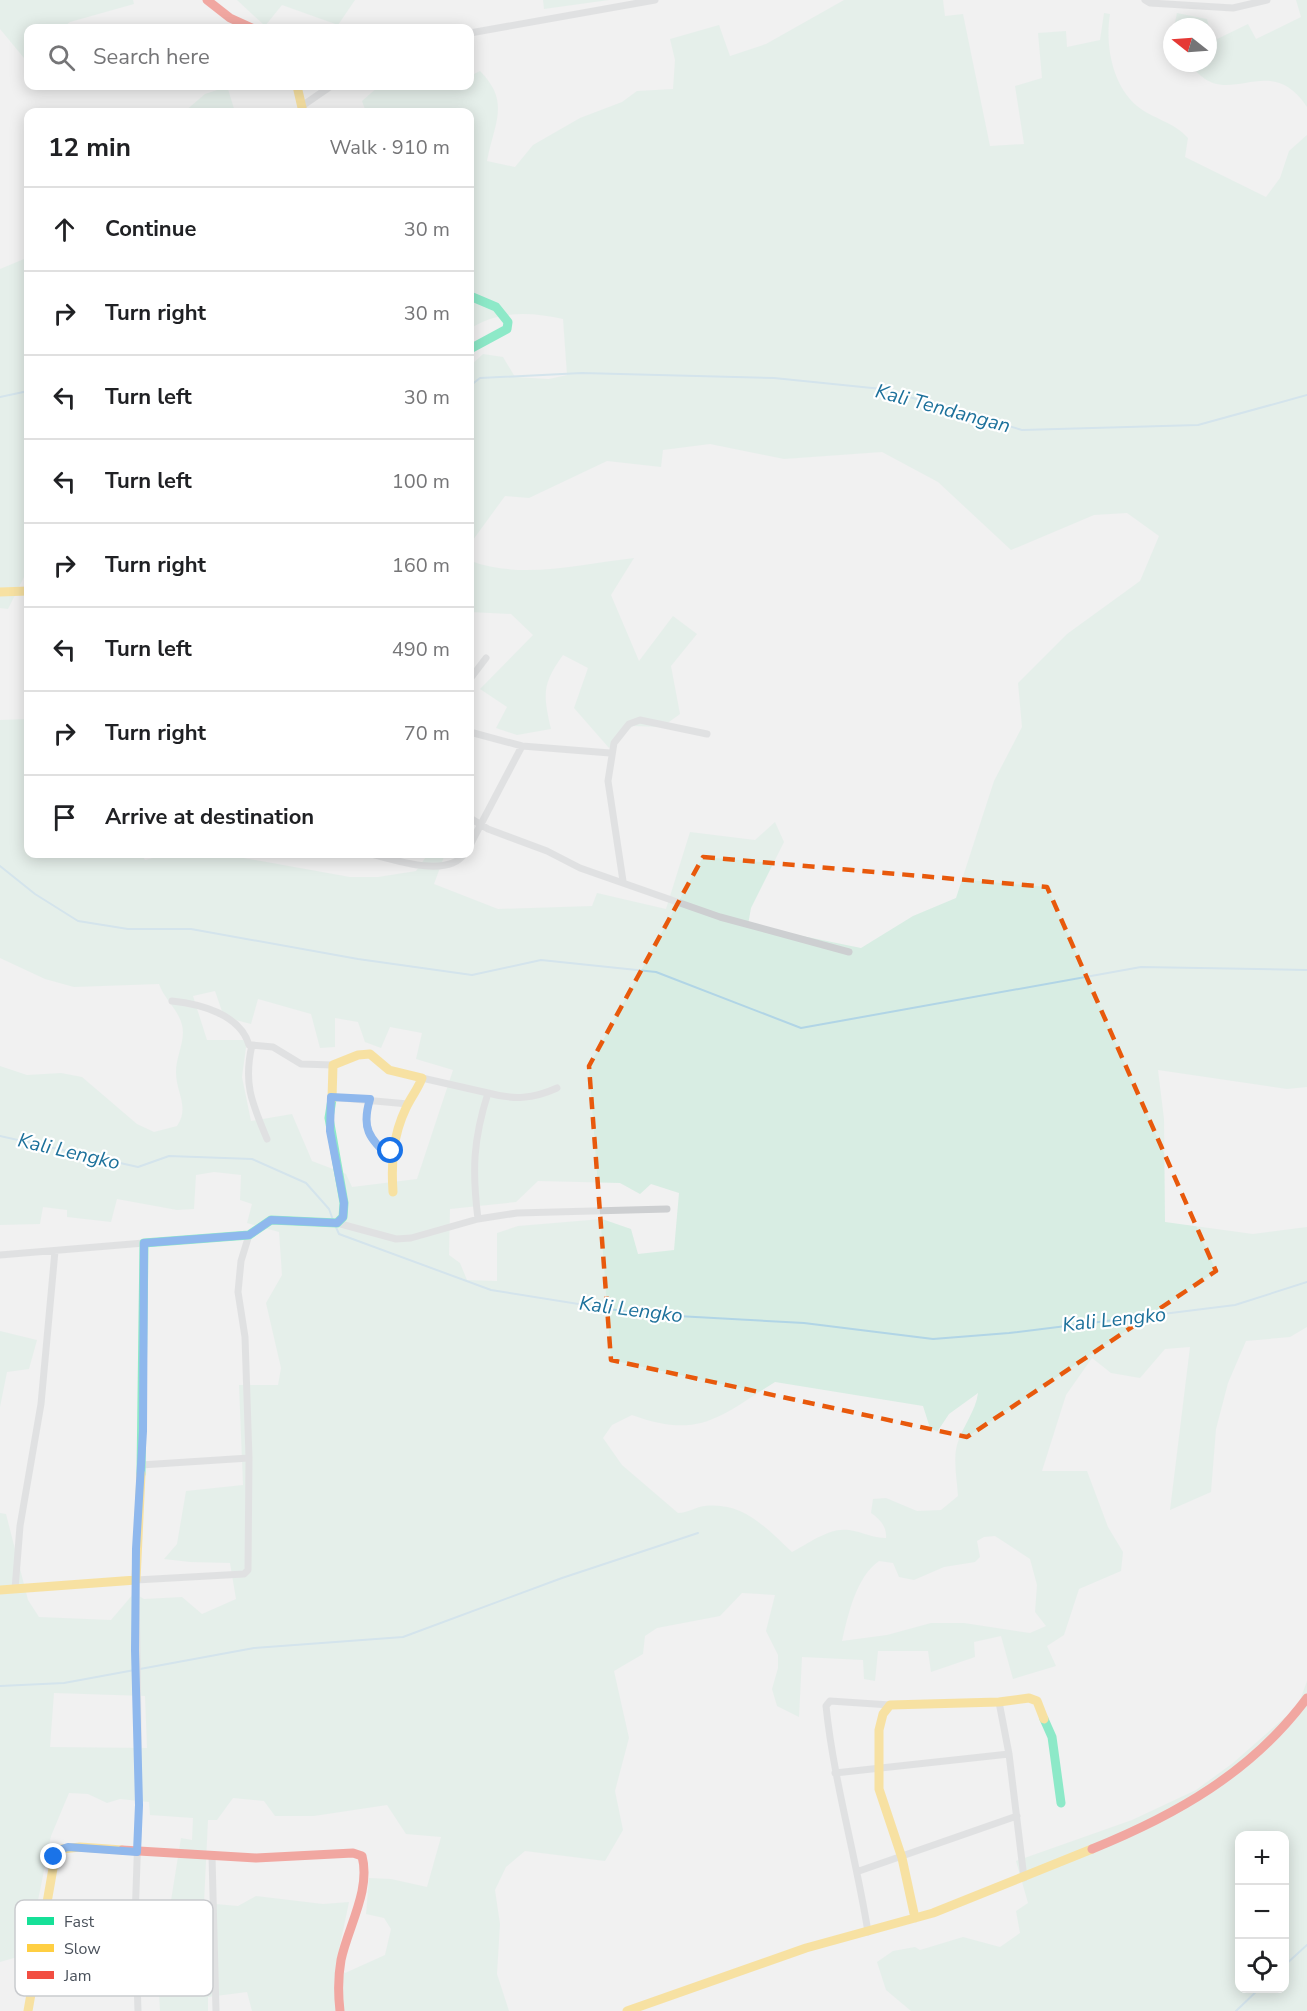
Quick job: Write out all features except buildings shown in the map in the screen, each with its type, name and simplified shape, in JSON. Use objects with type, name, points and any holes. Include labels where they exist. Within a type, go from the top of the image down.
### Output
[{"type":"street","points":[[207,0],[230,18],[243,24]]},
{"type":"street","points":[[474,32],[655,0]]},
{"type":"street","points":[[1233,0],[1233,9]]},
{"type":"street","points":[[1149,1],[1233,9],[1267,0]]},
{"type":"street","points":[[298,90],[303,108]]},
{"type":"street","points":[[304,108],[326,90]]},
{"type":"street","points":[[474,298],[496,307],[505,315],[508,324],[507,329],[474,347]]},
{"type":"street","points":[[0,592],[24,591]]},
{"type":"street","points":[[474,674],[486,658]]},
{"type":"street","points":[[623,881],[618,840],[610,803],[610,753],[622,730],[629,724],[640,720],[707,734]]},
{"type":"street","points":[[474,733],[522,746],[610,753]]},
{"type":"street","points":[[474,836],[522,746]]},
{"type":"street","points":[[474,821],[547,851],[571,865],[623,881],[720,917],[849,952]]},
{"type":"street","points":[[387,858],[416,866],[455,862],[460,858]]},
{"type":"street","points":[[172,1001],[207,1008],[234,1023],[244,1033],[249,1045],[273,1047],[302,1064],[333,1065],[366,1054],[378,1058],[389,1070],[489,1093],[524,1099],[557,1088]]},
{"type":"street","points":[[252,1045],[247,1077],[249,1094],[267,1139]]},
{"type":"street","points":[[333,1065],[330,1131],[344,1203],[343,1217],[335,1224]]},
{"type":"street","points":[[393,1192],[390,1158],[408,1104],[414,1098],[422,1078]]},
{"type":"street","points":[[478,1219],[473,1152],[477,1128],[489,1093]]},
{"type":"street","points":[[331,1097],[408,1104]]},
{"type":"street","points":[[370,1099],[366,1120],[367,1132],[390,1158]]},
{"type":"street","points":[[0,1255],[249,1235],[271,1220],[335,1224],[396,1239],[411,1238],[478,1219],[517,1213],[667,1209]]},
{"type":"street","points":[[0,1590],[246,1573],[250,1555],[249,1458],[244,1337],[238,1292],[241,1261],[249,1235]]},
{"type":"street","points":[[136,1900],[137,1691],[135,1650],[141,1465],[144,1243]]},
{"type":"street","points":[[15,1589],[20,1526],[41,1404],[56,1251]]},
{"type":"street","points":[[141,1465],[249,1458]]},
{"type":"street","points":[[868,1932],[859,1871],[835,1773],[827,1703],[890,1705],[999,1702],[1029,1698],[1040,1704],[1052,1737],[1061,1803]]},
{"type":"street","points":[[627,2011],[806,1948],[948,1908],[1130,1834],[1207,1793],[1283,1730],[1307,1698]]},
{"type":"street","points":[[999,1702],[1009,1754],[1024,1878]]},
{"type":"street","points":[[890,1705],[880,1721],[878,1767],[882,1802],[902,1858],[915,1918]]},
{"type":"street","points":[[835,1773],[1009,1754]]},
{"type":"street","points":[[859,1871],[902,1858],[1017,1816]]},
{"type":"street","points":[[48,1900],[57,1852],[74,1847],[256,1858],[353,1853],[362,1856],[365,1866],[363,1877],[340,1960],[340,2011]]},
{"type":"street","points":[[212,1856],[216,2011]]},
{"type":"street","points":[[28,2011],[31,1996]]},
{"type":"street","points":[[137,1996],[138,2011]]},
{"type":"highlighted area","points":[[703,857],[1047,887],[1216,1271],[967,1437],[611,1360],[589,1066]]},
{"type":"green space","points":[[0,0],[133,0],[134,4],[68,24],[24,24],[24,58],[0,29]]},
{"type":"green space","points":[[237,0],[355,0],[339,24],[282,5],[267,24],[263,24]]},
{"type":"green space","points":[[543,0],[609,0],[544,9]]},
{"type":"green space","points":[[844,0],[943,0],[945,16],[963,14],[990,146],[1024,144],[1015,86],[1042,78],[1038,33],[1066,31],[1067,47],[1100,40],[1104,13],[1110,14],[1109,38],[1112,64],[1122,87],[1137,106],[1176,128],[1188,138],[1185,157],[1266,197],[1280,178],[1289,151],[1307,135],[1307,1087],[1287,1089],[1158,1070],[1164,1119],[1165,1222],[1253,1234],[1307,1227],[1307,1327],[1290,1337],[1246,1341],[1228,1383],[1216,1429],[1211,1492],[1170,1510],[1190,1347],[1165,1349],[1140,1378],[1111,1373],[1092,1358],[1066,1395],[1042,1471],[1087,1471],[1108,1527],[1123,1552],[1121,1571],[1079,1589],[1064,1635],[1047,1646],[1056,1666],[1013,1679],[1001,1636],[974,1642],[975,1657],[931,1672],[928,1651],[878,1651],[875,1681],[864,1679],[863,1660],[802,1657],[799,1717],[777,1706],[772,1689],[778,1668],[778,1655],[766,1631],[775,1595],[742,1593],[720,1616],[657,1628],[645,1636],[643,1654],[614,1671],[629,1738],[615,1791],[623,1830],[605,1861],[525,1851],[506,1867],[495,1890],[500,1924],[497,1974],[509,2011],[252,2011],[247,1992],[208,1997],[208,2011],[160,2011],[159,1996],[213,1996],[213,1904],[238,1906],[256,1896],[323,1904],[349,1902],[336,1964],[345,1973],[385,1955],[391,1929],[384,1918],[366,1914],[369,1878],[391,1879],[427,1887],[441,1837],[406,1834],[387,1805],[314,1816],[275,1816],[264,1801],[233,1798],[217,1820],[208,1820],[204,1900],[171,1900],[181,1838],[192,1840],[193,1818],[150,1815],[149,1802],[120,1799],[107,1803],[88,1794],[69,1793],[51,1836],[38,1900],[15,1900],[15,1958],[0,1962],[0,1513],[6,1514],[28,1600],[39,1617],[111,1620],[134,1593],[144,1599],[182,1597],[202,1614],[236,1599],[230,1563],[164,1559],[177,1544],[186,1491],[243,1485],[239,1385],[278,1385],[281,1368],[266,1303],[282,1275],[279,1232],[247,1223],[252,1204],[240,1200],[241,1175],[214,1172],[196,1175],[194,1209],[177,1210],[117,1199],[111,1222],[67,1217],[67,1210],[43,1207],[40,1224],[0,1225],[0,1066],[27,1075],[61,1073],[82,1077],[137,1124],[154,1132],[177,1126],[181,1119],[182,1106],[176,1072],[183,1031],[177,1014],[159,984],[74,987],[45,979],[0,958],[0,720],[24,719],[24,858],[144,858],[145,860],[153,858],[244,858],[350,877],[378,877],[416,871],[425,858],[444,858],[434,884],[498,909],[592,906],[597,893],[666,909],[690,832],[755,840],[775,822],[784,842],[751,908],[748,925],[861,948],[913,916],[956,898],[994,781],[1022,727],[1018,683],[1067,634],[1140,581],[1159,536],[1127,513],[1094,515],[1011,550],[938,482],[882,452],[784,459],[710,444],[663,450],[661,467],[607,461],[529,498],[505,496],[474,539],[474,362],[483,354],[503,357],[515,377],[549,379],[567,375],[563,319],[515,314],[492,318],[474,327],[474,108],[365,108],[362,101],[374,90],[474,90],[474,74],[480,71],[489,82],[498,103],[496,124],[487,161],[515,167],[533,145],[580,118],[622,102],[637,91],[673,89],[675,60],[670,39],[719,25],[730,56],[766,44]],"holes":[[[215,991],[224,1017],[251,1024],[258,999],[311,1014],[320,1048],[335,1047],[335,1018],[358,1022],[365,1042],[381,1048],[390,1027],[422,1033],[416,1059],[453,1070],[417,1179],[352,1187],[346,1174],[312,1161],[292,1114],[251,1121],[242,1077],[247,1040],[207,1040],[193,996]],[[538,1181],[620,1183],[640,1194],[651,1184],[679,1193],[674,1250],[638,1254],[631,1229],[602,1219],[518,1226],[497,1233],[497,1281],[467,1280],[460,1263],[449,1255],[450,1209],[516,1202]],[[775,1382],[923,1406],[930,1428],[937,1432],[949,1414],[978,1393],[975,1406],[959,1438],[956,1451],[958,1496],[941,1510],[917,1511],[886,1498],[873,1499],[871,1513],[882,1524],[886,1538],[854,1531],[834,1531],[792,1552],[773,1534],[743,1512],[719,1506],[705,1506],[678,1513],[622,1465],[603,1438],[612,1425],[632,1415],[675,1425],[693,1425],[708,1421],[724,1414]],[[995,1536],[1030,1559],[1037,1585],[1035,1612],[1046,1626],[1030,1633],[964,1623],[931,1623],[887,1635],[842,1641],[850,1608],[859,1586],[871,1568],[879,1561],[893,1563],[899,1577],[914,1580],[944,1567],[975,1562],[980,1557],[977,1541],[984,1537]],[[54,1693],[145,1696],[147,1748],[50,1747]]]},
{"type":"green space","points":[[1296,0],[1307,0],[1307,107],[1294,92],[1281,84],[1255,81],[1230,85],[1217,84],[1205,79],[1197,72],[1217,72],[1217,39],[1248,24],[1256,39],[1301,17]]},
{"type":"green space","points":[[1177,13],[1202,18],[1176,18]]},
{"type":"green space","points":[[217,90],[228,90],[234,108],[189,108],[205,94]]},
{"type":"green space","points":[[24,259],[24,577],[8,609],[0,608],[0,269]]},
{"type":"green space","points":[[634,558],[611,595],[639,661],[673,616],[697,634],[671,666],[680,714],[662,727],[633,726],[609,748],[574,708],[588,668],[563,655],[551,674],[546,690],[551,729],[517,735],[496,728],[507,707],[480,689],[533,635],[511,614],[474,612],[474,562],[490,567],[531,570]]},
{"type":"green space","points":[[0,1331],[37,1340],[29,1369],[7,1372],[0,1407]]},
{"type":"green space","points":[[1307,1681],[1307,2011],[911,2011],[886,1990],[877,1962],[893,1951],[915,1947],[920,1950],[963,1937],[1000,1947],[1020,1933],[1016,1911],[1028,1903],[1016,1861],[1132,1820],[1196,1790],[1233,1763],[1298,1706]]},
{"type":"waterway","name":"Kali Tendangan","points":[[474,383],[480,378],[582,373],[774,378],[882,389],[1022,430],[1198,425],[1307,395]]},
{"type":"waterway","name":"Kali Tendangan","points":[[0,397],[24,392]]},
{"type":"waterway","points":[[0,866],[35,894],[78,921],[128,929],[191,929],[358,959],[472,975],[541,960],[656,972],[801,1028],[1141,967],[1307,970]]},
{"type":"waterway","name":"Kali Lengko","points":[[0,1136],[138,1167],[169,1156],[252,1159],[306,1183],[329,1209],[333,1220]]},
{"type":"waterway","name":"Kali Lengko","points":[[335,1225],[339,1234],[491,1290],[641,1314],[804,1323],[933,1339],[1009,1333],[1235,1305],[1307,1282]]},
{"type":"waterway","points":[[0,1686],[64,1683],[254,1648],[403,1637],[562,1578],[698,1533]]},
{"type":"waterway","points":[[1289,1961],[1307,1945]]},
{"type":"waterway","points":[[1236,2011],[1255,1993]]},
{"type":"traffic: fast","points":[[474,298],[496,307],[508,322],[507,329],[474,347]]},
{"type":"traffic: fast","points":[[141,1474],[144,1243],[249,1235],[271,1220],[337,1223],[343,1217],[344,1203],[329,1118],[332,1099]]},
{"type":"traffic: fast","points":[[1044,1719],[1052,1737],[1061,1803]]},
{"type":"traffic: slow","points":[[298,90],[302,108]]},
{"type":"traffic: slow","points":[[0,592],[24,591]]},
{"type":"traffic: slow","points":[[332,1099],[333,1065],[358,1055],[370,1054],[389,1070],[422,1078],[398,1128],[392,1170],[393,1192]]},
{"type":"traffic: slow","points":[[0,1590],[136,1580],[141,1474]]},
{"type":"traffic: slow","points":[[915,1918],[902,1858],[879,1789],[879,1730],[883,1714],[890,1705],[999,1702],[1029,1698],[1037,1701],[1044,1719]]},
{"type":"traffic: slow","points":[[47,1900],[55,1857],[62,1849],[80,1847],[122,1850]]},
{"type":"traffic: slow","points":[[627,2011],[806,1948],[933,1913],[1092,1849]]},
{"type":"traffic: slow","points":[[28,2011],[31,1996]]},
{"type":"traffic: jam","points":[[207,0],[230,18],[243,24]]},
{"type":"traffic: jam","points":[[1092,1849],[1153,1821],[1210,1789],[1262,1748],[1307,1698]]},
{"type":"traffic: jam","points":[[122,1850],[256,1858],[353,1853],[362,1856],[364,1882],[340,1966],[340,2011]]},
{"type":"route","points":[[54,1857],[57,1852],[68,1847],[137,1852],[139,1805],[135,1650],[136,1549],[143,1431],[144,1243],[169,1243],[249,1235],[266,1221],[271,1220],[281,1219],[333,1225],[337,1223],[343,1217],[344,1203],[330,1131],[331,1097],[370,1099],[366,1120],[369,1137],[390,1158],[391,1151]]}]
